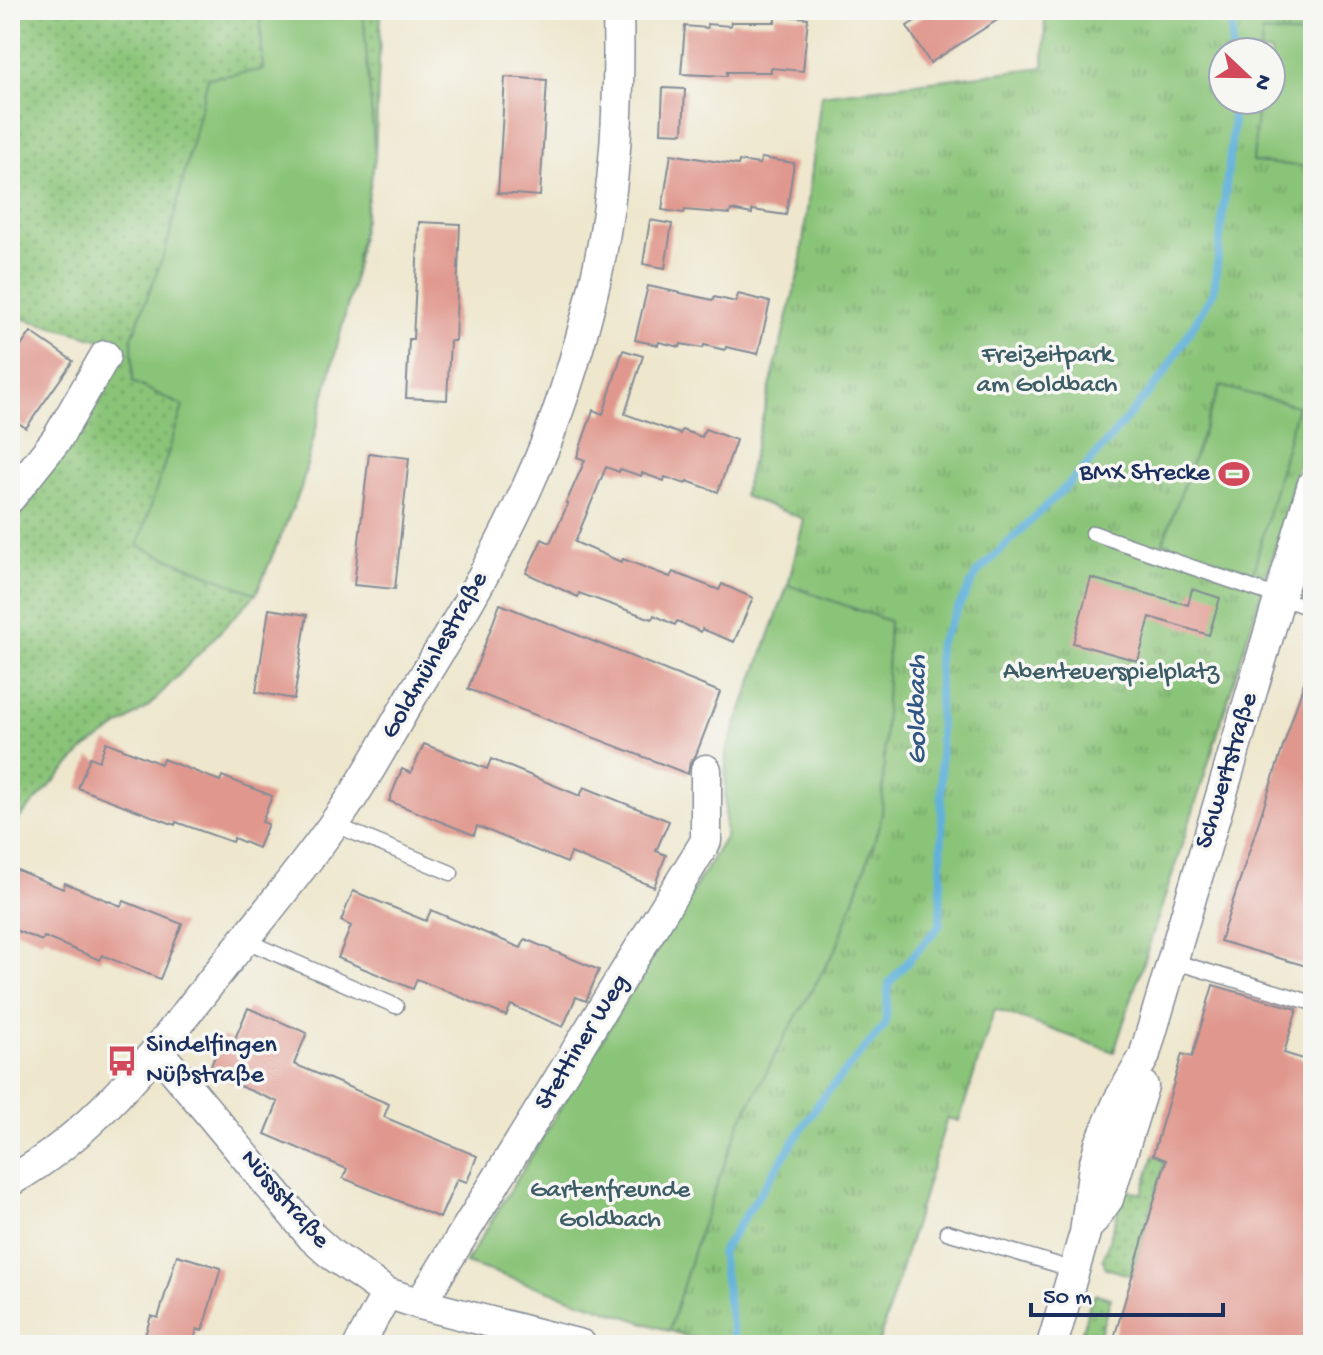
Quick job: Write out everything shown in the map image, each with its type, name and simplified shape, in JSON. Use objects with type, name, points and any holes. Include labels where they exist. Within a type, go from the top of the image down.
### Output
[{"type":"street","name":"Goldmühlestraße","points":[[10,1181],[46,1157],[107,1106],[157,1050],[333,824],[459,620],[516,511],[546,441],[596,280],[608,212],[620,83],[618,10]]},
{"type":"street","points":[[10,498],[57,439],[105,356]]},
{"type":"street","name":"Schwertstraße","points":[[1052,1345],[1085,1233],[1108,1199],[1147,1074],[1144,1057],[1170,961],[1313,484]]},
{"type":"street","name":"Stettiner Weg","points":[[420,1304],[706,841],[706,770]]},
{"type":"street","name":"Nüssstraße","points":[[157,1050],[312,1237],[387,1293],[581,1345]]},
{"type":"street","points":[[359,1345],[387,1293]]},
{"type":"lane","points":[[1093,533],[1313,609]]},
{"type":"lane","points":[[333,824],[451,873]]},
{"type":"lane","points":[[244,940],[396,1006]]},
{"type":"lane","points":[[1170,961],[1313,1003]]},
{"type":"lane","points":[[947,1232],[1073,1272]]},
{"type":"green space","points":[[10,10],[381,10],[375,157],[352,287],[301,488],[256,594],[149,706],[85,749],[10,828],[10,520],[49,469],[123,346],[10,315]]},
{"type":"green space","points":[[260,10],[363,10],[375,157],[352,287],[301,488],[256,594],[138,546],[183,406],[133,382],[132,337],[166,249],[208,78],[263,70]]},
{"type":"green space","name":"Freizeitpark am Goldbach","points":[[1045,10],[1313,10],[1313,403],[1285,516],[1114,1052],[995,1009],[959,1121],[947,1118],[878,1345],[713,1345],[466,1263],[725,838],[726,753],[788,585],[804,519],[743,496],[800,267],[821,95],[1044,67]]},
{"type":"green space","points":[[1262,32],[1313,36],[1313,167],[1253,162],[1257,116],[1287,116],[1287,36],[1262,36]]},
{"type":"green space","name":"BMX Strecke","points":[[1220,386],[1297,406],[1253,572],[1163,542]]},
{"type":"green space","name":"Gartenfreunde Goldbach","points":[[788,585],[889,621],[882,814],[837,947],[784,1038],[739,1125],[699,1233],[669,1331],[466,1263],[725,838],[726,753]]},
{"type":"green space","points":[[1154,1155],[1166,1159],[1132,1276],[1106,1268],[1103,1260],[1125,1189],[1142,1194]]},
{"type":"green space","points":[[1096,1294],[1111,1298],[1097,1343],[1080,1338],[1091,1299]]},
{"type":"building","points":[[933,10],[1013,10],[930,63],[907,26]]},
{"type":"building","points":[[775,15],[808,18],[803,71],[771,68],[771,72],[727,72],[727,76],[681,74],[685,26],[707,28],[707,24],[730,26],[731,22],[775,22]]},
{"type":"building","points":[[505,77],[547,80],[540,196],[498,193]]},
{"type":"building","points":[[663,88],[685,89],[683,133],[661,132]]},
{"type":"building","points":[[671,154],[738,165],[739,161],[760,164],[761,158],[794,163],[786,215],[752,210],[752,214],[731,210],[730,214],[662,210]]},
{"type":"building","points":[[650,220],[672,224],[665,268],[643,264]]},
{"type":"building","points":[[419,222],[460,224],[455,341],[450,341],[447,400],[406,398],[409,339],[413,339]]},
{"type":"building","points":[[648,286],[713,300],[714,297],[736,302],[738,294],[770,302],[758,354],[726,347],[725,350],[681,344],[680,347],[635,340]]},
{"type":"building","points":[[31,332],[73,361],[26,428],[10,417],[10,362]]},
{"type":"building","points":[[623,350],[643,356],[625,414],[680,434],[682,430],[702,437],[705,429],[736,440],[718,492],[687,481],[686,484],[665,477],[664,481],[642,473],[641,476],[606,467],[575,542],[621,562],[623,559],[670,577],[673,572],[719,590],[722,584],[753,598],[734,642],[677,621],[675,625],[654,615],[652,619],[579,593],[578,597],[526,573],[542,539],[550,543],[568,504],[585,460],[577,457],[593,410],[603,414]]},
{"type":"building","points":[[369,453],[409,458],[395,589],[354,585]]},
{"type":"building","points":[[1091,578],[1188,605],[1192,589],[1220,598],[1209,635],[1150,617],[1138,661],[1073,643]]},
{"type":"building","points":[[500,604],[720,692],[696,755],[690,762],[688,774],[468,689]]},
{"type":"building","points":[[269,609],[307,615],[294,699],[256,692]]},
{"type":"building","points":[[1309,667],[1313,668],[1313,968],[1220,941]]},
{"type":"building","points":[[106,742],[161,764],[163,759],[220,781],[222,776],[272,796],[262,822],[268,824],[258,848],[234,838],[232,842],[176,822],[175,825],[78,788],[90,757],[99,761]]},
{"type":"building","points":[[424,744],[487,769],[491,759],[580,796],[584,787],[669,821],[656,851],[666,855],[654,887],[571,853],[567,863],[477,826],[474,835],[389,801],[402,769],[411,773]]},
{"type":"building","points":[[10,867],[63,889],[65,883],[121,906],[124,901],[182,924],[160,979],[102,955],[100,960],[44,937],[42,941],[10,928]]},
{"type":"building","points":[[353,891],[426,921],[431,910],[521,948],[525,939],[599,970],[586,1001],[576,997],[563,1027],[511,1005],[506,1016],[417,979],[413,989],[338,958],[351,926],[341,921]]},
{"type":"building","points":[[1213,985],[1297,1009],[1284,1053],[1313,1062],[1313,1345],[1112,1345],[1166,1160],[1153,1155],[1182,1054],[1192,1057]]},
{"type":"building","points":[[248,1008],[307,1033],[294,1064],[389,1104],[384,1117],[477,1156],[467,1182],[457,1179],[440,1218],[343,1178],[347,1169],[265,1134],[278,1102],[208,1073],[223,1036],[234,1041]]},
{"type":"building","points":[[177,1255],[221,1268],[202,1331],[197,1329],[193,1345],[142,1345],[151,1316],[158,1318]]},
{"type":"waterway","name":"Goldbach","points":[[1232,10],[1232,36]]},
{"type":"waterway","name":"Goldbach","points":[[735,1345],[721,1253],[820,1101],[885,1025],[889,983],[940,925],[942,826],[938,645],[977,573],[1082,471],[1163,376],[1214,291],[1233,116]]},
{"type":"place","name":"BMX Strecke","points":[[1234,474]]},
{"type":"place","name":"Sindelfingen Nüßstraße","points":[[122,1061]]},
{"type":"park label","name":"Abenteuerspielplatz","points":[[1111,673]]}]
